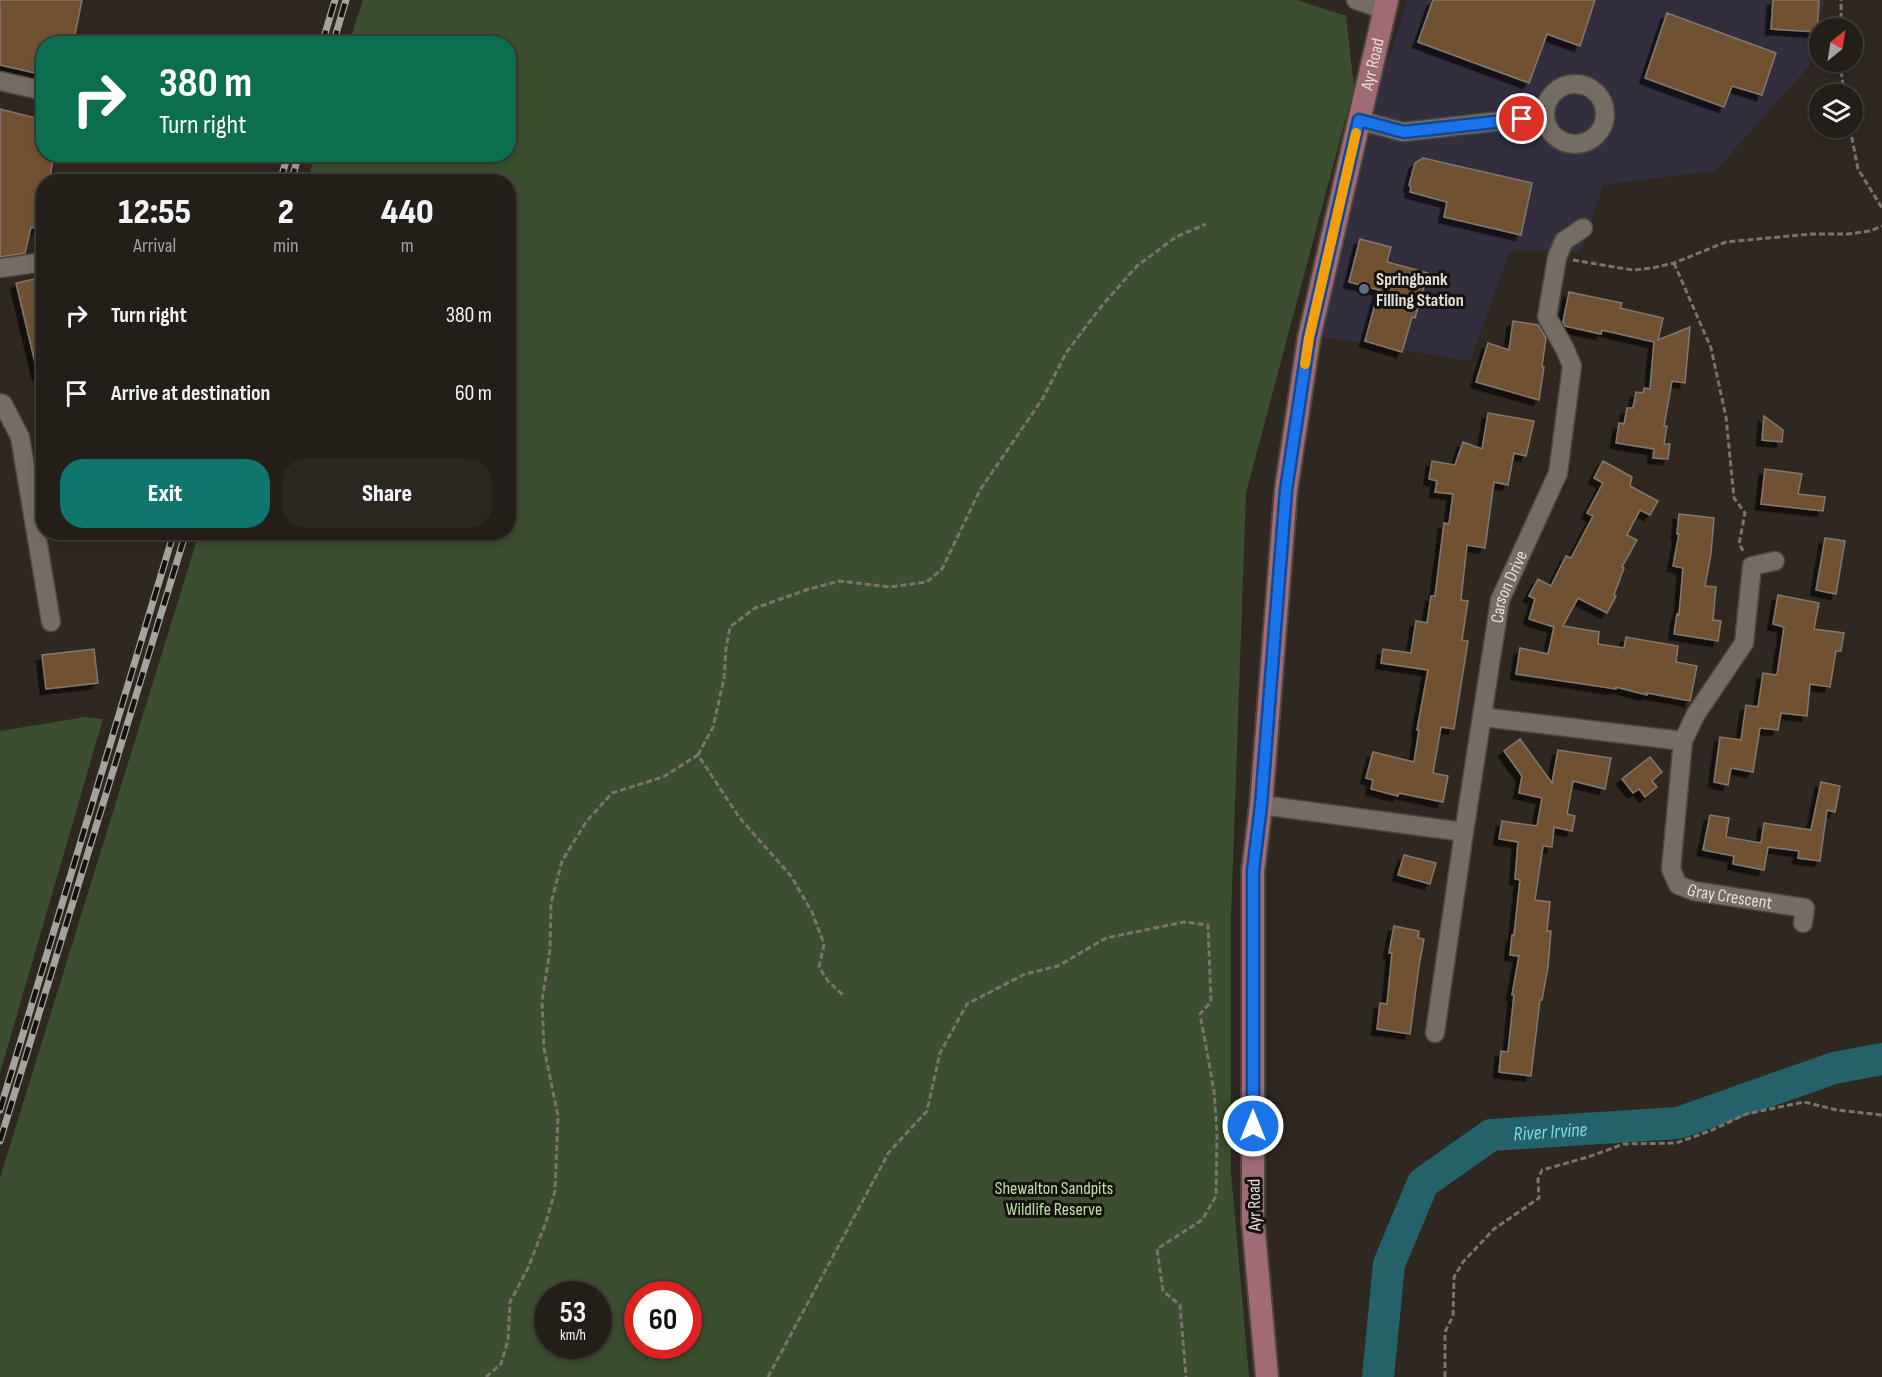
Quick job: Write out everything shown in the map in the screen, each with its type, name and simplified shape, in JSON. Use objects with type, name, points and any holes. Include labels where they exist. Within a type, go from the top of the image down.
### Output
[{"type":"main road","name":"Ayr Road","points":[[1267,1377],[1253,1221],[1253,871],[1261,805],[1288,478],[1309,338],[1386,5]]},
{"type":"street","points":[[1356,0],[1386,5]]},
{"type":"street","points":[[0,81],[36,89]]},
{"type":"street","points":[[1359,120],[1404,132],[1545,116]]},
{"type":"street","points":[[1557,257],[1564,241],[1583,228]]},
{"type":"street","name":"Carson Drive","points":[[1435,1033],[1500,600],[1558,473],[1572,366],[1546,317],[1557,257]]},
{"type":"street","points":[[0,268],[36,263]]},
{"type":"street","points":[[0,403],[3,404],[20,437],[36,532]]},
{"type":"street","points":[[37,540],[51,622]]},
{"type":"street","points":[[1752,566],[1774,561]]},
{"type":"street","name":"Gray Crescent","points":[[1752,566],[1744,643],[1696,714],[1683,741],[1671,869],[1678,885],[1694,891],[1804,908],[1803,923]]},
{"type":"street","points":[[1482,717],[1683,741]]},
{"type":"street","points":[[1261,805],[1464,832]]},
{"type":"path","points":[[1841,0],[1841,18]]},
{"type":"path","points":[[1852,138],[1858,169],[1882,208]]},
{"type":"path","points":[[486,1377],[501,1364],[508,1340],[510,1302],[528,1268],[555,1191],[558,1116],[544,1048],[542,1000],[550,949],[551,903],[562,861],[586,822],[612,793],[663,777],[698,755],[714,727],[724,679],[730,627],[755,608],[808,589],[840,581],[890,587],[927,582],[942,569],[980,490],[1043,398],[1066,353],[1100,308],[1137,266],[1176,237],[1206,224]]},
{"type":"path","points":[[1557,257],[1633,270],[1674,263],[1726,242],[1811,234],[1848,234],[1870,231],[1882,226]]},
{"type":"path","points":[[1674,263],[1710,348],[1726,417],[1734,498],[1745,513],[1739,544],[1752,566]]},
{"type":"path","points":[[698,755],[739,817],[791,876],[812,912],[824,944],[819,967],[828,981],[844,996]]},
{"type":"path","points":[[768,1377],[889,1152],[927,1111],[940,1053],[967,1004],[1025,974],[1058,966],[1106,938],[1184,922],[1208,925],[1210,1002],[1200,1014],[1214,1091],[1217,1132],[1216,1196],[1202,1220],[1157,1250],[1163,1291],[1180,1305],[1186,1377]]},
{"type":"path","points":[[1445,1377],[1445,1332],[1453,1316],[1454,1277],[1463,1262],[1494,1229],[1539,1198],[1538,1179],[1542,1170],[1624,1144],[1676,1143],[1710,1131],[1746,1114],[1804,1102],[1837,1110],[1882,1115]]},
{"type":"shaded area","points":[[1408,0],[1824,0],[1820,18],[1809,18],[1809,66],[1715,171],[1603,185],[1581,252],[1510,251],[1470,361],[1323,337],[1384,72]]},
{"type":"green space","name":"Shewalton Sandpits Wildlife Reserve","points":[[363,0],[1297,0],[1346,16],[1354,87],[1246,493],[1231,917],[1231,1173],[1249,1377],[0,1377],[0,1178],[197,540],[516,540],[516,174],[309,174],[313,162],[516,162],[516,36],[351,36]]},
{"type":"green space","points":[[85,717],[103,719],[0,1073],[0,731]]},
{"type":"building","points":[[0,0],[82,0],[75,36],[36,36],[36,73],[0,65]]},
{"type":"building","points":[[1433,0],[1595,0],[1580,46],[1547,34],[1529,83],[1418,42]]},
{"type":"building","points":[[1773,0],[1819,0],[1818,18],[1809,18],[1809,31],[1771,29]]},
{"type":"building","points":[[1667,13],[1776,53],[1762,95],[1732,86],[1724,107],[1645,78]]},
{"type":"building","points":[[0,109],[36,118],[36,162],[53,162],[50,174],[36,174],[36,228],[31,227],[25,253],[0,257]]},
{"type":"building","points":[[1423,158],[1532,183],[1521,235],[1444,217],[1447,202],[1410,192],[1409,185],[1415,163]]},
{"type":"building","points":[[1360,239],[1391,247],[1387,262],[1428,273],[1402,352],[1365,341],[1379,290],[1349,282]]},
{"type":"building","points":[[36,279],[36,367],[16,283]]},
{"type":"building","points":[[1569,292],[1622,303],[1620,308],[1663,318],[1658,340],[1690,327],[1685,383],[1672,381],[1664,426],[1667,426],[1664,444],[1670,444],[1668,459],[1653,458],[1654,449],[1616,443],[1619,423],[1624,424],[1627,408],[1633,408],[1636,392],[1643,393],[1644,388],[1650,389],[1654,342],[1602,330],[1601,334],[1565,326],[1563,322]]},
{"type":"building","points":[[1513,321],[1538,325],[1546,338],[1539,400],[1476,382],[1488,343],[1509,350]]},
{"type":"building","points":[[1488,413],[1534,421],[1526,456],[1514,453],[1508,485],[1494,482],[1485,548],[1467,545],[1461,600],[1468,601],[1462,640],[1468,641],[1454,729],[1441,727],[1433,773],[1448,776],[1443,802],[1399,793],[1398,796],[1371,789],[1373,780],[1366,778],[1373,752],[1414,762],[1419,730],[1417,730],[1428,670],[1381,663],[1383,649],[1411,653],[1416,621],[1427,623],[1431,596],[1435,596],[1444,523],[1449,524],[1453,494],[1435,492],[1437,481],[1429,479],[1432,461],[1455,465],[1463,442],[1482,449]]},
{"type":"building","points":[[1764,416],[1783,430],[1782,442],[1762,440]]},
{"type":"building","points":[[1603,461],[1632,477],[1630,486],[1658,501],[1650,515],[1640,510],[1627,535],[1637,540],[1622,567],[1624,568],[1614,595],[1616,596],[1607,613],[1578,598],[1563,626],[1599,632],[1598,644],[1624,648],[1626,637],[1678,646],[1676,662],[1697,666],[1690,701],[1647,693],[1647,695],[1616,687],[1616,689],[1516,674],[1520,648],[1548,654],[1554,627],[1529,619],[1535,599],[1529,596],[1538,579],[1551,586],[1566,556],[1571,558],[1593,516],[1587,513],[1603,483],[1594,478]]},
{"type":"building","points":[[1765,469],[1802,474],[1798,494],[1825,497],[1823,511],[1761,504]]},
{"type":"building","points":[[1679,514],[1714,518],[1705,586],[1716,587],[1713,620],[1721,621],[1718,641],[1674,634],[1677,614],[1679,615],[1683,568],[1673,566],[1679,534],[1677,534]]},
{"type":"building","points":[[1825,538],[1845,541],[1836,594],[1816,590]]},
{"type":"building","points":[[1778,595],[1819,603],[1814,629],[1844,633],[1841,651],[1836,651],[1830,687],[1810,684],[1807,716],[1781,713],[1778,730],[1760,728],[1753,772],[1731,768],[1728,785],[1714,782],[1720,737],[1741,740],[1746,705],[1758,707],[1763,673],[1777,675],[1784,627],[1773,624]]},
{"type":"building","points":[[94,649],[98,683],[46,689],[42,655]]},
{"type":"building","points":[[1520,739],[1552,783],[1558,750],[1611,758],[1605,789],[1573,781],[1567,814],[1575,816],[1572,831],[1554,827],[1552,847],[1543,846],[1535,900],[1550,902],[1547,931],[1551,931],[1548,967],[1542,1000],[1540,1000],[1531,1076],[1499,1072],[1501,1051],[1508,1052],[1514,995],[1512,995],[1519,956],[1510,955],[1520,880],[1515,879],[1518,842],[1499,839],[1502,821],[1537,826],[1542,798],[1519,793],[1522,776],[1504,751]]},
{"type":"building","points":[[1650,757],[1662,772],[1652,781],[1657,787],[1645,797],[1639,789],[1633,793],[1622,779]]},
{"type":"building","points":[[1821,782],[1840,786],[1835,812],[1827,810],[1820,861],[1798,858],[1799,851],[1768,847],[1764,870],[1733,864],[1734,856],[1703,850],[1710,815],[1729,818],[1726,837],[1761,843],[1764,823],[1811,830]]},
{"type":"building","points":[[1404,855],[1436,863],[1430,884],[1398,875]]},
{"type":"building","points":[[1394,926],[1419,931],[1418,938],[1424,939],[1410,1034],[1377,1029],[1380,1003],[1387,1004],[1392,953],[1389,953]]},
{"type":"waterway","name":"River Irvine","points":[[1378,1377],[1389,1264],[1423,1183],[1491,1135],[1678,1123],[1834,1068],[1882,1059]]},
{"type":"railway","points":[[324,36],[335,0]]},
{"type":"railway","points":[[335,36],[346,0]]},
{"type":"railway","points":[[282,174],[286,162]]},
{"type":"railway","points":[[293,174],[297,162]]},
{"type":"railway","points":[[0,1110],[172,540]]},
{"type":"railway","points":[[0,1141],[184,540]]},
{"type":"slow traffic","points":[[1305,364],[1356,133]]},
{"type":"place","name":"Springbank Filling Station","points":[[1364,289]]},
{"type":"route","points":[[1253,1126],[1253,871],[1261,805],[1286,490],[1309,338],[1359,120],[1404,132],[1522,119]]}]
